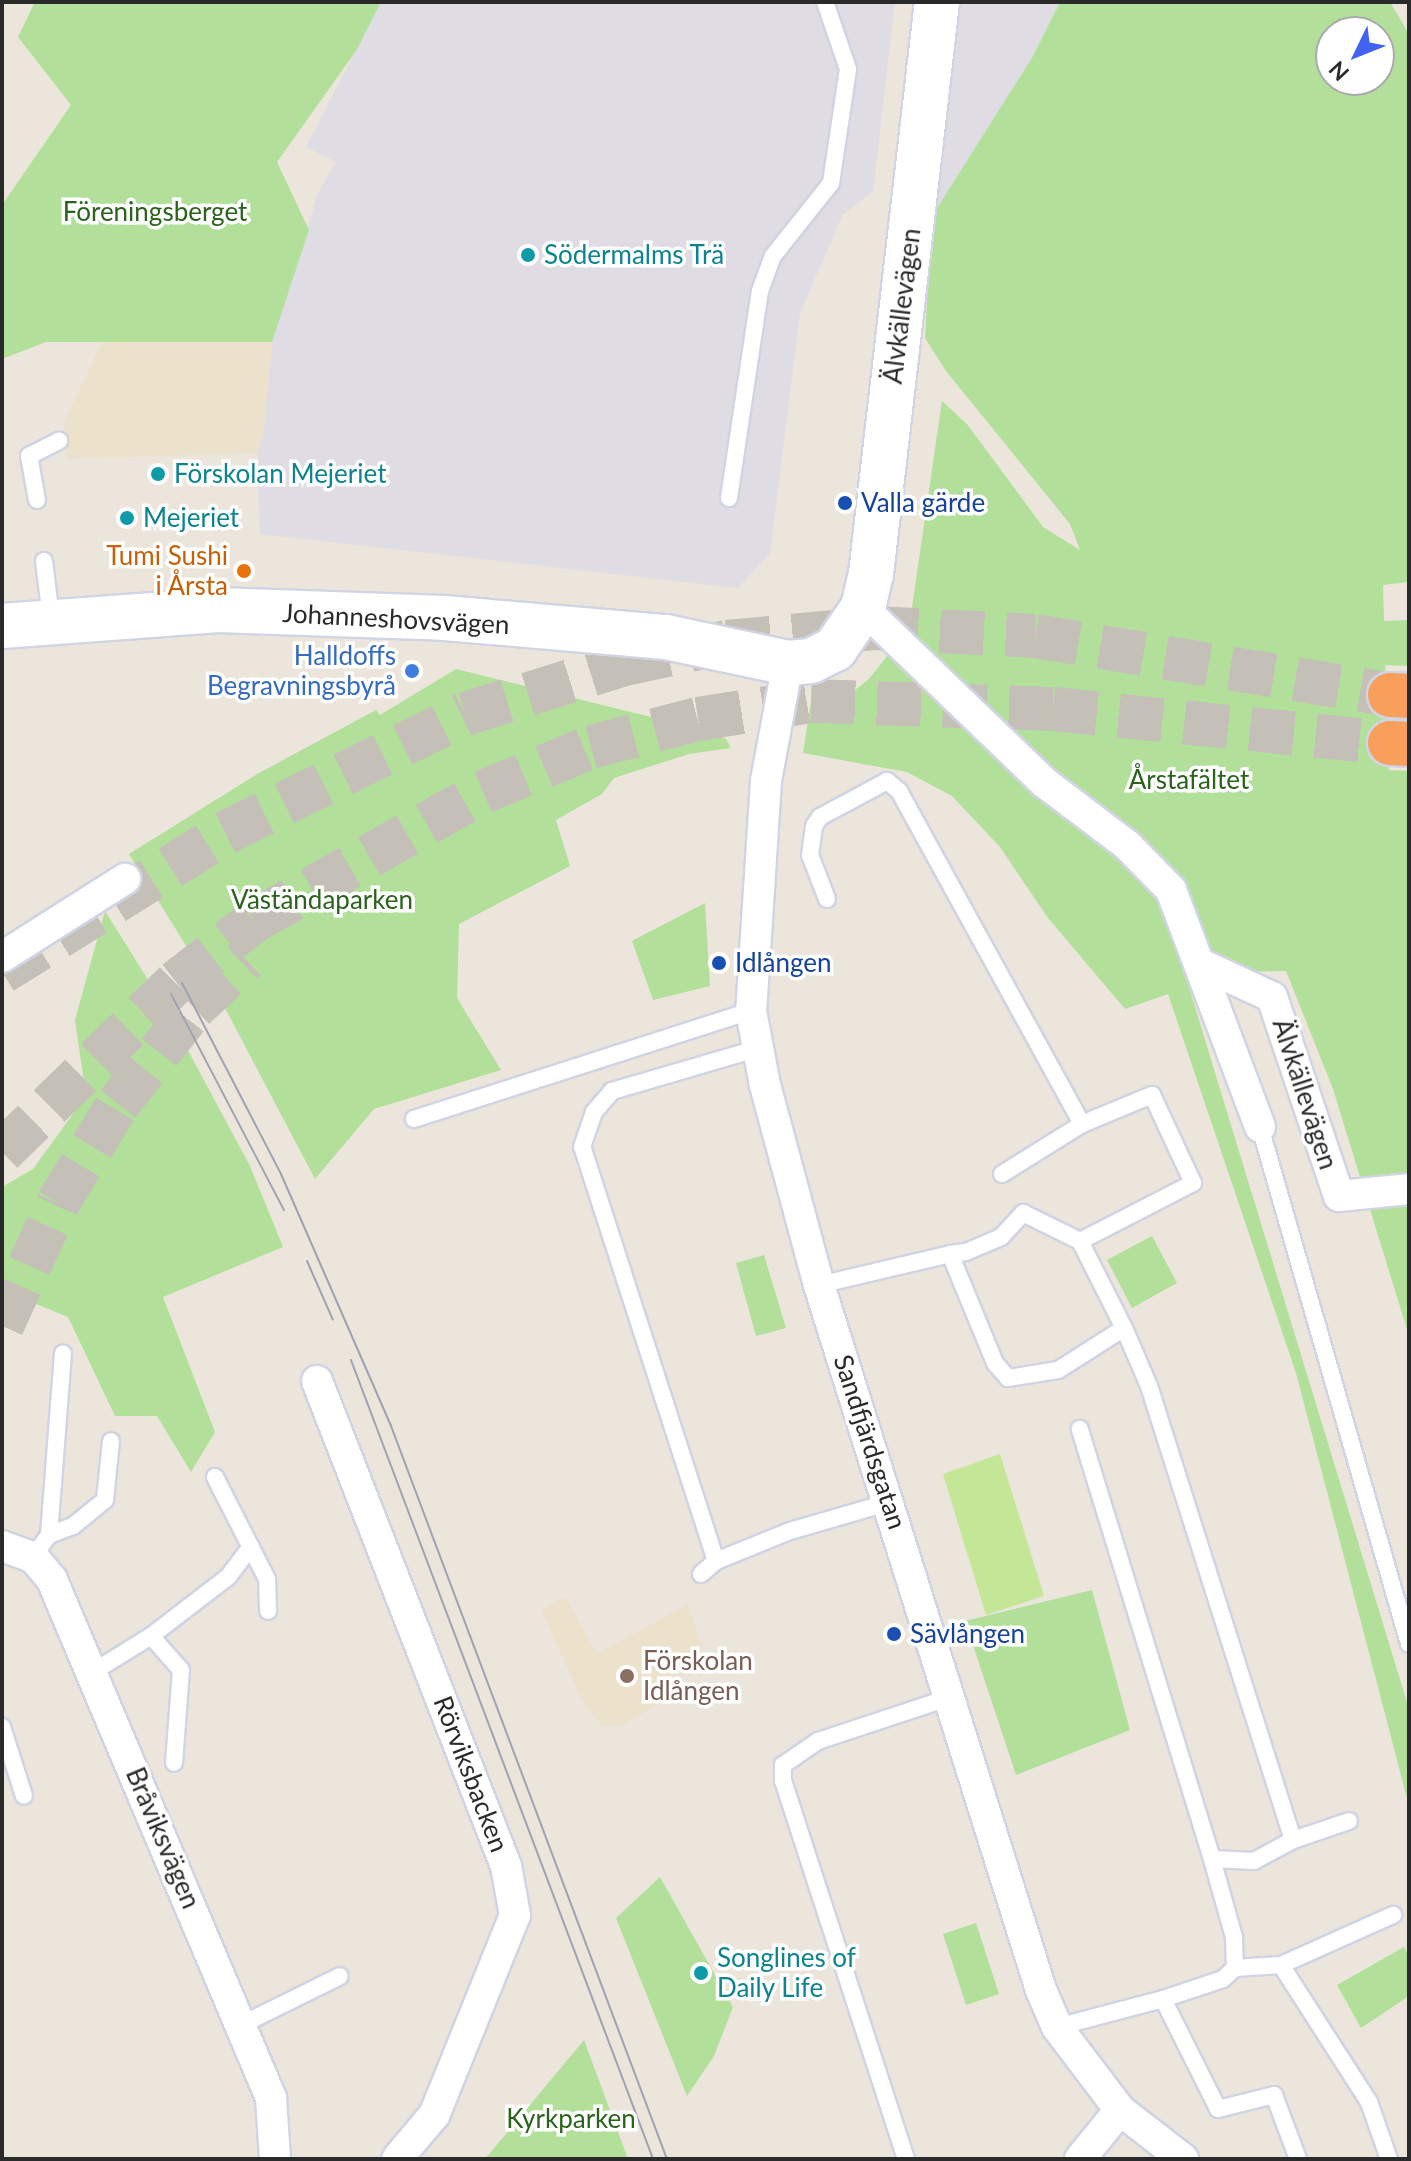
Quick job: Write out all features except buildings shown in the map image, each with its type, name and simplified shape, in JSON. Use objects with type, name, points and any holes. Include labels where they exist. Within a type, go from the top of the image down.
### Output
[{"type":"main road","name":"Älvkällevägen","points":[[788,663],[811,661],[835,649],[863,608],[937,2]]},
{"type":"main road","name":"Johanneshovsvägen","points":[[2,626],[51,618],[218,610],[444,618],[666,637],[788,663]]},
{"type":"street","name":"Älvkällevägen","points":[[863,608],[1045,783],[1127,845],[1171,890],[1203,965],[1260,1127]]},
{"type":"street","name":"Sandfjärdsgatan","points":[[788,663],[766,781],[751,1011],[819,1285],[890,1502],[1023,1942],[1057,2027],[1120,2110],[1183,2159]]},
{"type":"street","points":[[2,957],[125,879]]},
{"type":"street","name":"Älvkällevägen","points":[[1203,965],[1272,997],[1339,1196],[1409,1189]]},
{"type":"street","name":"Rörviksbacken","points":[[317,1381],[506,1866],[515,1915],[434,2115],[397,2159]]},
{"type":"street","points":[[2,1546],[41,1546]]},
{"type":"street","name":"Bråviksvägen","points":[[41,1546],[52,1580],[271,2098],[275,2159]]},
{"type":"street","points":[[1080,2159],[1120,2110]]},
{"type":"lane","points":[[729,498],[760,291],[773,256],[831,183],[848,69],[825,2]]},
{"type":"lane","points":[[37,500],[29,456],[59,441]]},
{"type":"lane","points":[[44,561],[51,618]]},
{"type":"lane","points":[[827,899],[810,855],[814,826],[820,817],[887,781],[899,791],[1082,1124]]},
{"type":"lane","points":[[414,1119],[751,1011]]},
{"type":"lane","points":[[716,1561],[582,1147],[594,1112],[612,1091],[759,1048]]},
{"type":"lane","points":[[1002,1174],[1082,1124],[1152,1095],[1193,1183],[1080,1241]]},
{"type":"lane","points":[[1260,1127],[1409,1644]]},
{"type":"lane","points":[[819,1285],[950,1254],[1001,1237],[1023,1213],[1080,1241],[1149,1386],[1293,1840]]},
{"type":"lane","points":[[950,1254],[995,1363],[1008,1378],[1058,1370],[1124,1328]]},
{"type":"lane","points":[[41,1546],[63,1354]]},
{"type":"lane","points":[[1080,1429],[1212,1859],[1234,1937],[1235,1968]]},
{"type":"lane","points":[[41,1546],[73,1526],[105,1500],[111,1441]]},
{"type":"lane","points":[[215,1477],[267,1579],[268,1611]]},
{"type":"lane","points":[[701,1574],[716,1561],[805,1525],[890,1502]]},
{"type":"lane","points":[[93,1672],[151,1636],[228,1577],[251,1547]]},
{"type":"lane","points":[[151,1636],[181,1670],[174,1763]]},
{"type":"lane","points":[[906,2159],[786,1789],[783,1765],[818,1741],[948,1698]]},
{"type":"lane","points":[[2,1727],[24,1796]]},
{"type":"lane","points":[[1212,1859],[1254,1861],[1293,1840],[1349,1821]]},
{"type":"lane","points":[[1057,2027],[1163,1999],[1223,1979],[1235,1968],[1281,1965],[1393,1915]]},
{"type":"lane","points":[[1281,1965],[1369,2102],[1389,2159]]},
{"type":"lane","points":[[241,2025],[340,1976]]},
{"type":"lane","points":[[1163,1999],[1218,2109],[1274,2095],[1298,2159]]},
{"type":"shaded area","name":"Södermalms Trä","points":[[381,2],[895,2],[873,191],[842,216],[800,313],[770,553],[738,588],[260,534],[257,453],[263,435],[272,342],[318,193],[336,162],[306,147]]},
{"type":"shaded area","points":[[958,2],[1060,2],[1033,56],[932,216]]},
{"type":"shaded area","points":[[102,342],[272,342],[263,435],[257,453],[67,459],[64,422]]},
{"type":"shaded area","name":"Förskolan Idlången","points":[[566,1597],[597,1654],[688,1604],[703,1649],[666,1700],[620,1726],[602,1726],[580,1696],[541,1610]]},
{"type":"green space","name":"Föreningsberget","points":[[35,2],[381,2],[356,51],[277,162],[309,230],[272,342],[46,342],[2,359],[2,205],[71,105],[18,37]]},
{"type":"green space","name":"Årstafältet","points":[[1060,2],[1390,2],[1409,34],[1409,582],[1383,585],[1384,621],[1409,620],[1409,666],[1385,665],[1389,770],[1409,771],[1409,1336],[1333,1089],[1286,971],[1210,972],[1188,984],[1409,1709],[1409,1806],[1296,1373],[1168,994],[1125,1009],[1048,918],[1000,847],[952,796],[907,772],[803,753],[811,701],[846,697],[869,679],[909,628],[942,401],[967,424],[1043,527],[1080,550],[1070,524],[946,371],[925,338],[932,216],[1033,56]]},
{"type":"green space","name":"Väständaparken","points":[[456,669],[708,731],[726,739],[731,748],[689,754],[614,778],[602,794],[556,820],[570,866],[459,924],[457,998],[501,1070],[374,1109],[315,1179],[226,1010],[129,854],[259,773],[376,710],[380,715]]},
{"type":"green space","points":[[705,903],[710,986],[653,1000],[632,941]]},
{"type":"green space","points":[[105,911],[162,1002],[250,1166],[283,1247],[163,1297],[215,1432],[191,1472],[157,1416],[115,1416],[68,1317],[2,1290],[2,1187],[33,1169],[86,1096],[75,1020]]},
{"type":"green space","points":[[1152,1236],[1177,1283],[1132,1308],[1107,1260]]},
{"type":"green space","points":[[764,1255],[786,1328],[756,1336],[736,1263]]},
{"type":"green space","points":[[1000,1454],[1044,1596],[986,1615],[943,1474]]},
{"type":"green space","points":[[1092,1590],[1130,1730],[1016,1775],[965,1621]]},
{"type":"green space","points":[[660,1877],[733,2007],[714,2056],[687,2096],[616,1918]]},
{"type":"green space","points":[[976,1923],[999,1994],[966,2005],[943,1934]]},
{"type":"green space","points":[[1404,1947],[1409,1956],[1409,1996],[1361,2028],[1337,1985]]},
{"type":"green space","name":"Kyrkparken","points":[[584,2040],[628,2159],[485,2159]]},
{"type":"tunnel","points":[[2,972],[225,833],[465,714],[625,664],[727,642],[874,628],[1035,636],[1390,695]]},
{"type":"tunnel","points":[[2,1152],[176,982],[254,921],[483,792],[591,747],[698,719],[811,701],[1053,709],[1390,743]]},
{"type":"tunnel","points":[[2,1326],[58,1203],[118,1104],[194,1008],[246,959]]},
{"type":"tram line","points":[[182,983],[281,1174],[391,1426],[667,2159]]},
{"type":"tram line","points":[[171,994],[284,1210]]},
{"type":"tram line","points":[[307,1261],[333,1320]]},
{"type":"tram line","points":[[351,1360],[653,2159]]},
{"type":"place","name":"Södermalms Trä","points":[[528,255]]},
{"type":"place","name":"Förskolan Mejeriet","points":[[158,474]]},
{"type":"place","name":"Valla gärde","points":[[845,503]]},
{"type":"place","name":"Mejeriet","points":[[127,518]]},
{"type":"place","name":"Tumi Sushi i Årsta","points":[[244,571]]},
{"type":"place","name":"Halldoffs Begravningsbyrå","points":[[412,671]]},
{"type":"place","name":"Idlången","points":[[719,963]]},
{"type":"place","name":"Sävlången","points":[[894,1634]]},
{"type":"place","name":"Förskolan Idlången","points":[[627,1676]]},
{"type":"place","name":"Songlines of Daily Life","points":[[701,1973]]}]
